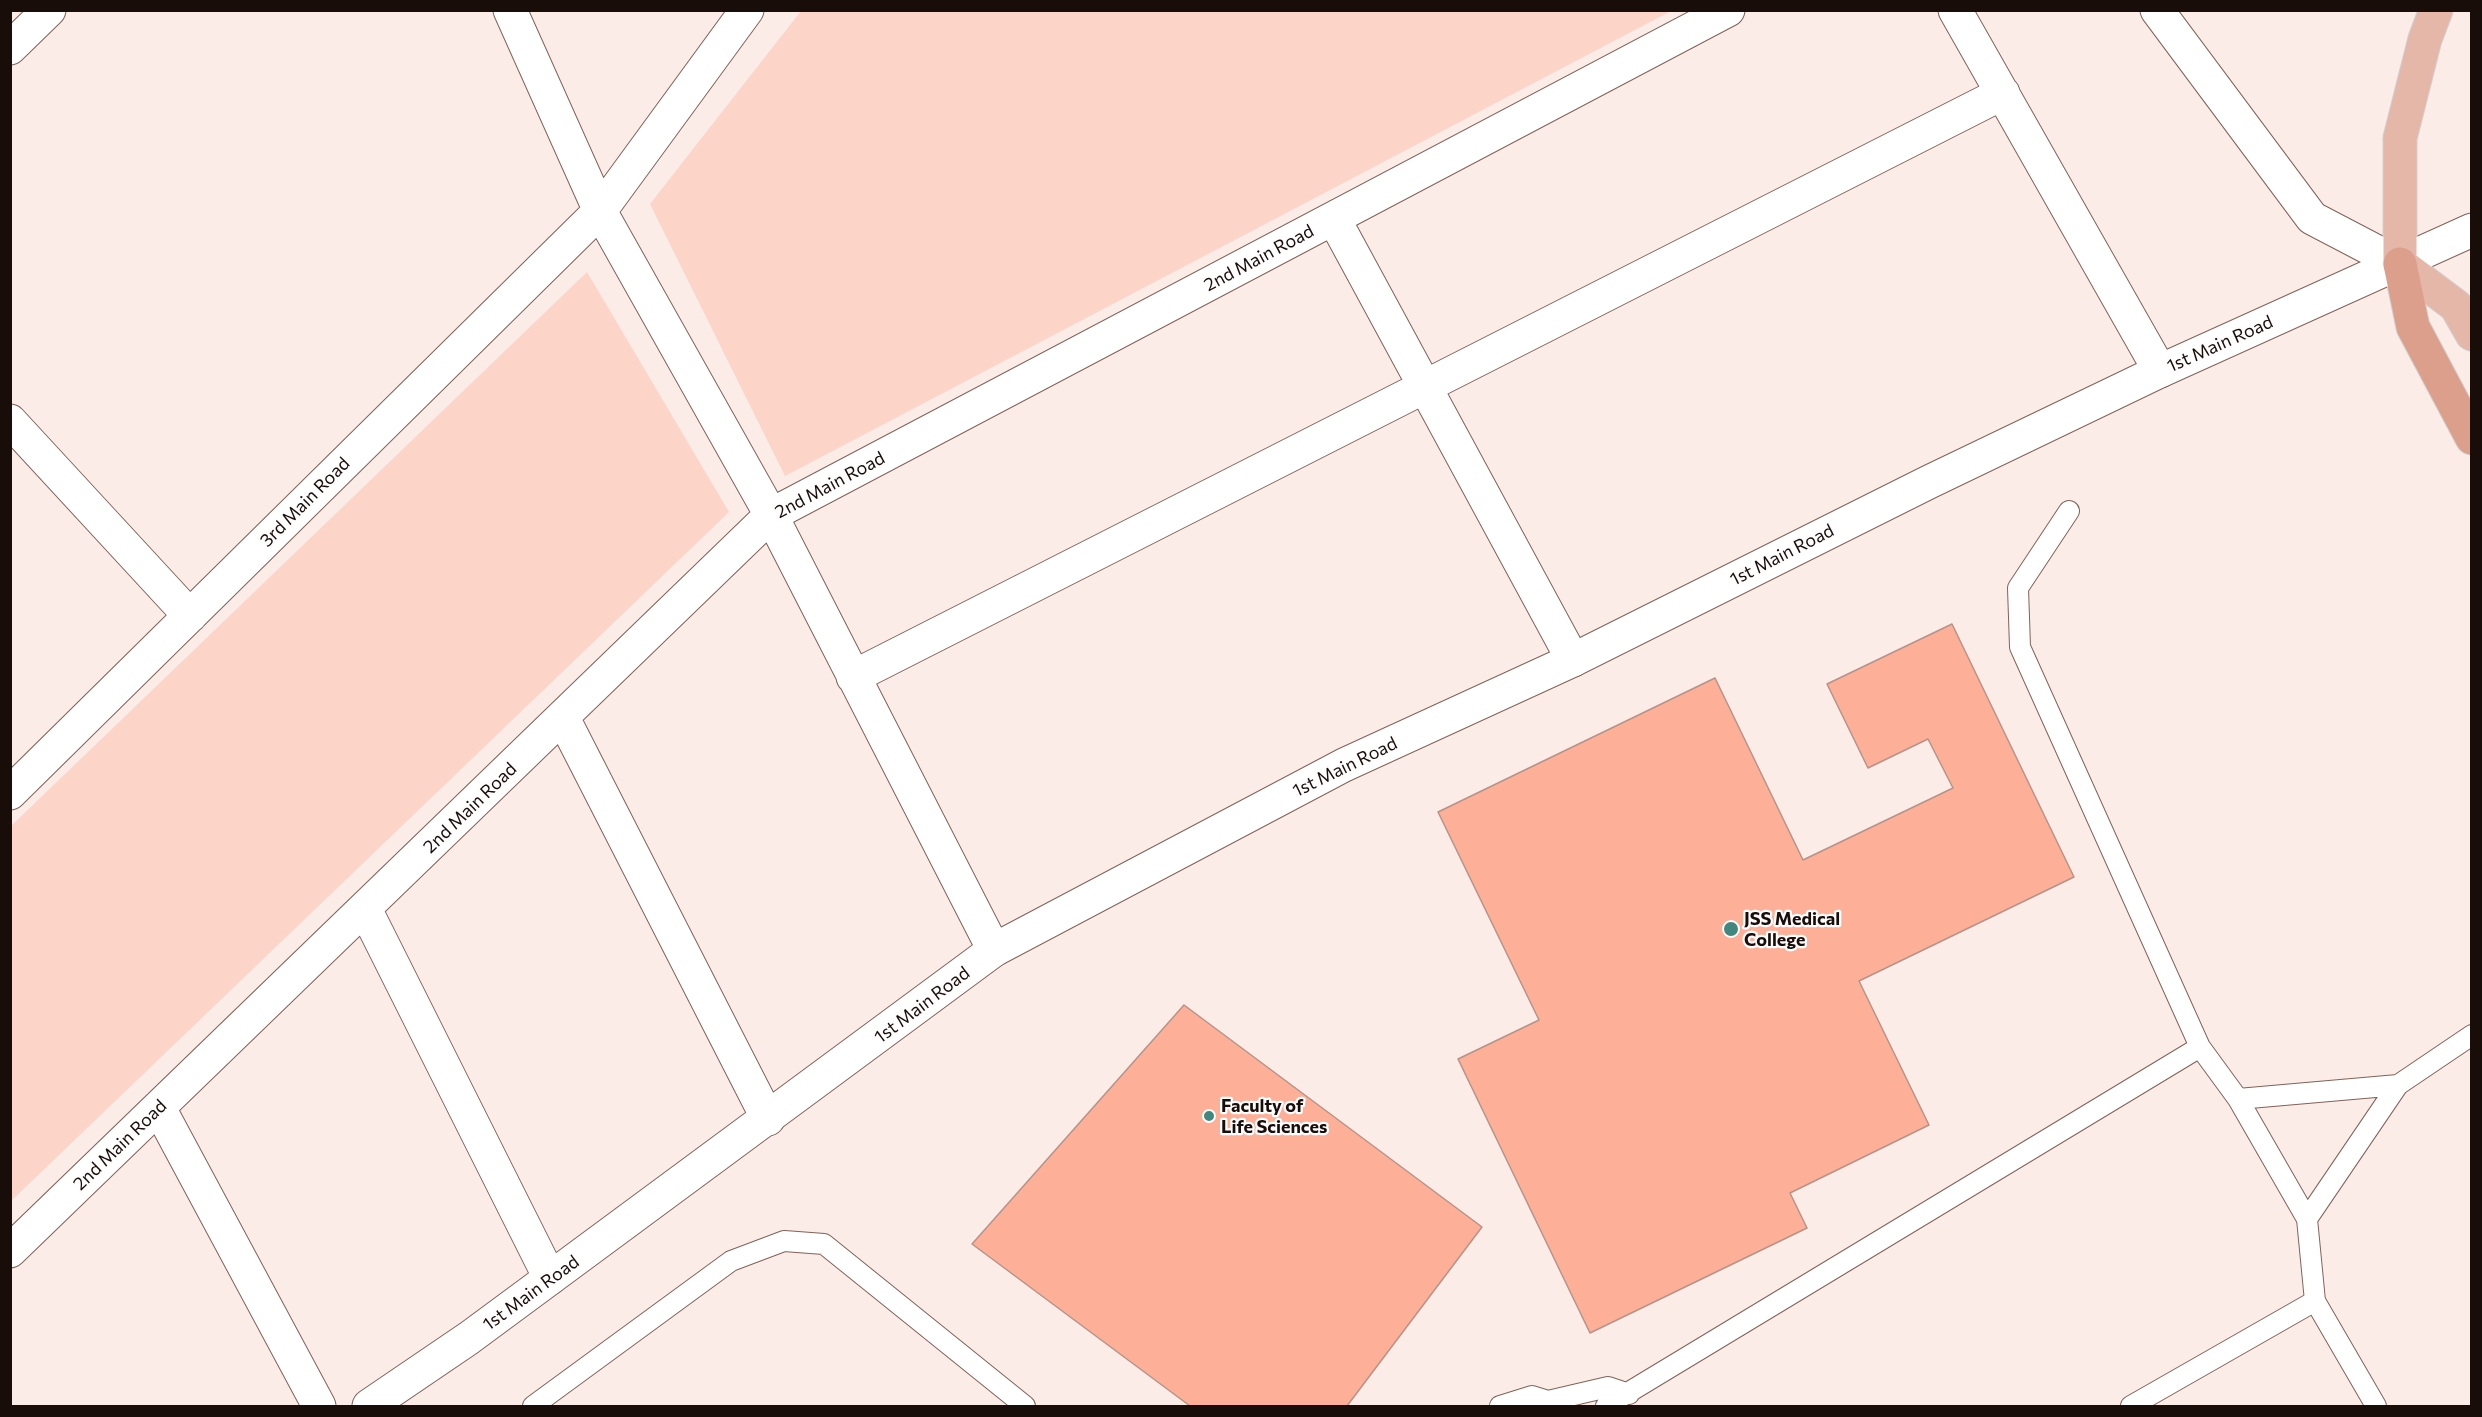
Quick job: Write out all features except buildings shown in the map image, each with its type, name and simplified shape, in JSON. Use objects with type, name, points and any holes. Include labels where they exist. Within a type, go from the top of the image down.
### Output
[{"type":"highway","points":[[2400,264],[2414,327],[2472,438]]},
{"type":"main road","points":[[2436,10],[2425,39],[2400,138],[2400,264],[2456,306],[2472,334]]},
{"type":"street","points":[[10,48],[49,10]]},
{"type":"street","points":[[510,10],[600,211],[771,515],[852,677],[994,950]]},
{"type":"street","name":"3rd Main Road","points":[[10,794],[600,211],[747,10]]},
{"type":"street","name":"2nd Main Road","points":[[10,1251],[771,515],[1728,10]]},
{"type":"street","points":[[1955,10],[2160,371]]},
{"type":"street","points":[[2157,10],[2312,219],[2400,264]]},
{"type":"street","points":[[852,677],[2003,93]]},
{"type":"street","points":[[1334,219],[1573,660]]},
{"type":"street","name":"1st Main Road","points":[[369,1407],[768,1119],[994,950],[1344,765],[1573,660],[1929,482],[2160,371],[2472,231]]},
{"type":"street","points":[[10,421],[190,616]]},
{"type":"street","points":[[563,718],[768,1119]]},
{"type":"street","points":[[365,909],[550,1278]]},
{"type":"street","points":[[159,1108],[319,1407]]},
{"type":"lane","points":[[2068,511],[2018,588],[2020,647],[2200,1047],[2238,1099],[2307,1219],[2315,1301],[2376,1407]]},
{"type":"lane","points":[[2307,1219],[2398,1085],[2472,1035]]},
{"type":"lane","points":[[1606,1407],[2200,1047]]},
{"type":"lane","points":[[2238,1099],[2398,1085]]},
{"type":"lane","points":[[533,1407],[731,1261],[784,1241],[824,1244],[1025,1407]]},
{"type":"lane","points":[[2131,1407],[2315,1301]]},
{"type":"lane","points":[[1500,1407],[1533,1396],[1548,1401],[1608,1387],[1629,1394]]},
{"type":"shaded area","points":[[801,11],[1671,11],[785,476],[650,204]]},
{"type":"shaded area","points":[[587,272],[729,512],[11,1201],[11,826]]},
{"type":"place","name":"JSS Medical College","points":[[1731,929]]},
{"type":"place","name":"Faculty of Life Sciences","points":[[1209,1116]]}]
